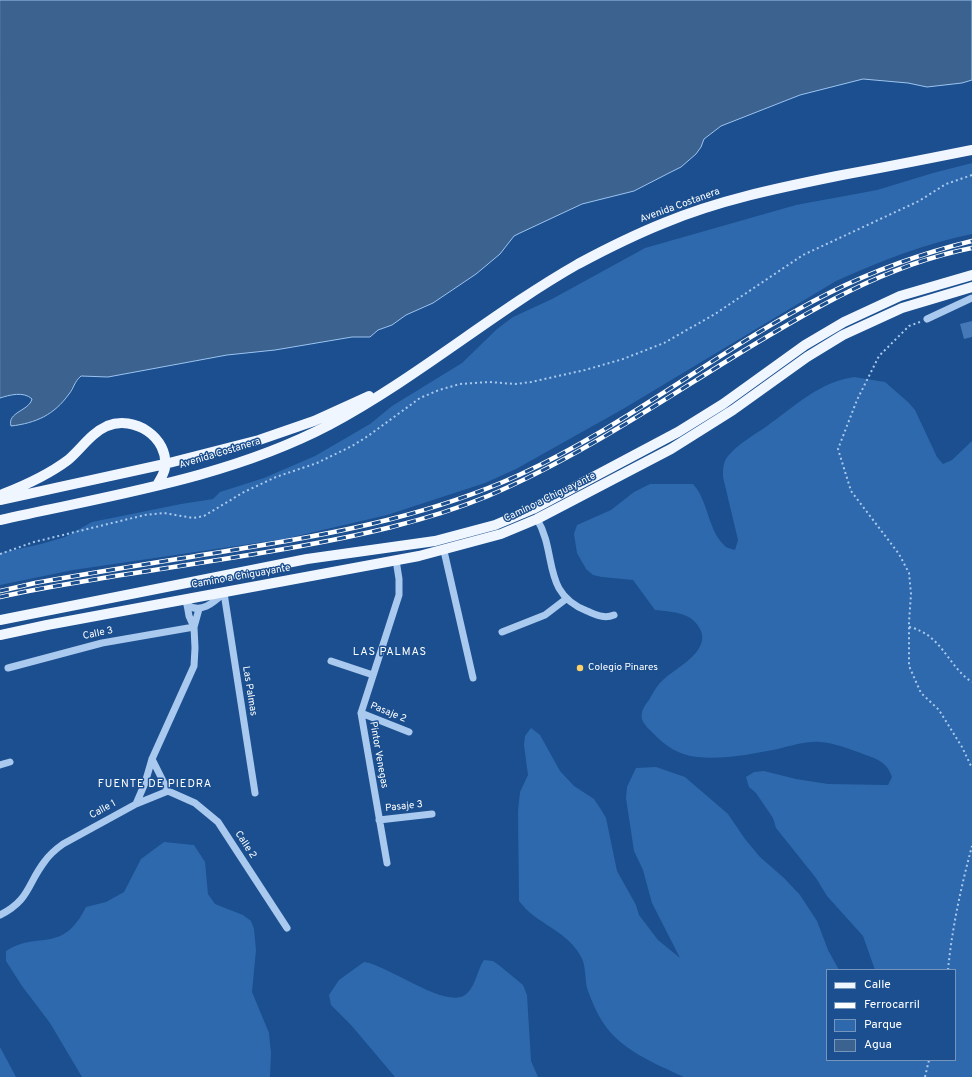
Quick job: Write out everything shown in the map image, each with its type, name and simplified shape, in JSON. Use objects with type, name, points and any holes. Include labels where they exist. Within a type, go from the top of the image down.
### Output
[{"type":"main road","name":"Avenida Costanera","points":[[0,520],[157,485],[230,465],[304,437],[365,405],[526,297],[577,265],[618,243],[668,221],[717,204],[778,189],[972,150]]},
{"type":"main road","name":"Camino a Chiguayante","points":[[0,620],[340,554],[455,537],[502,523],[533,509],[678,432],[723,404],[805,345],[844,322],[900,296],[972,275]]},
{"type":"main road","name":"Camino a Chiguayante","points":[[0,635],[34,627],[186,602],[224,592],[444,551],[501,534],[537,519],[691,437],[733,410],[808,357],[843,335],[902,308],[972,287]]},
{"type":"main road","name":"Avenida Costanera","points":[[0,500],[165,464],[254,442],[294,429],[369,396],[428,362]]},
{"type":"main road","points":[[0,496],[47,474],[74,454],[100,430],[120,423],[137,425],[148,431],[160,446],[165,464],[163,473],[157,485]]},
{"type":"main road","points":[[186,602],[192,590],[203,580]]},
{"type":"street","points":[[927,319],[972,298]]},
{"type":"street","points":[[537,519],[546,536],[552,572],[559,589],[566,599],[577,607],[602,617],[614,615]]},
{"type":"street","points":[[444,551],[473,678]]},
{"type":"street","name":"Pintor Venegas","points":[[388,863],[379,820],[361,713],[399,595],[399,579],[396,560]]},
{"type":"street","points":[[186,602],[199,609],[208,606],[224,592]]},
{"type":"street","name":"Las Palmas","points":[[224,592],[255,793]]},
{"type":"street","points":[[502,632],[545,616],[566,599]]},
{"type":"street","points":[[136,804],[152,759],[194,666],[196,648],[194,627],[189,616],[186,602]]},
{"type":"street","points":[[194,627],[199,609]]},
{"type":"street","name":"Calle 3","points":[[8,668],[102,643],[194,627]]},
{"type":"street","points":[[331,661],[373,674]]},
{"type":"street","name":"Pasaje 2","points":[[361,713],[409,732]]},
{"type":"street","points":[[136,804],[168,791],[152,759]]},
{"type":"street","points":[[0,765],[10,762]]},
{"type":"street","name":"Calle 2","points":[[168,791],[195,804],[218,822],[287,928]]},
{"type":"street","name":"Calle 1","points":[[0,915],[17,905],[27,893],[44,862],[63,844],[136,804]]},
{"type":"street","name":"Pasaje 3","points":[[379,820],[432,814]]},
{"type":"path","points":[[0,554],[34,542],[145,515],[164,513],[193,518],[204,516],[244,492],[276,477],[316,463],[352,446],[420,398],[439,390],[460,384],[489,382],[515,384],[531,382],[585,370],[623,359],[664,343],[715,314],[803,255],[919,201],[946,184],[972,175]]},
{"type":"path","points":[[927,319],[909,326],[879,356],[857,400],[838,449],[851,490],[899,554],[909,573],[911,594],[909,666],[921,693],[939,710],[962,747],[972,768]]},
{"type":"path","points":[[909,627],[928,635],[964,676],[972,682]]},
{"type":"path","points":[[948,969],[951,941],[960,890],[972,846]]},
{"type":"path","points":[[925,1077],[930,1061]]},
{"type":"green space","points":[[972,163],[972,234],[902,254],[836,281],[623,409],[516,469],[485,483],[387,515],[284,539],[73,570],[0,585],[0,553],[65,537],[92,522],[213,499],[220,492],[264,478],[315,456],[370,424],[392,406],[462,363],[497,329],[513,317],[552,299],[645,248],[796,205],[877,190]]},
{"type":"green space","points":[[854,377],[885,382],[915,410],[937,457],[943,464],[952,460],[972,441],[972,1077],[684,1077],[638,1055],[609,1031],[600,1018],[588,991],[584,963],[574,946],[559,933],[534,916],[519,901],[518,811],[520,792],[528,775],[524,745],[525,736],[531,728],[540,735],[560,771],[574,786],[594,799],[600,808],[606,818],[617,871],[636,905],[639,915],[658,940],[680,958],[652,903],[643,870],[634,851],[626,798],[627,787],[636,768],[656,767],[685,777],[728,814],[745,839],[760,857],[784,878],[800,895],[817,921],[828,950],[838,969],[826,969],[826,1061],[956,1061],[956,969],[875,969],[863,936],[827,896],[816,878],[776,828],[773,818],[756,793],[749,787],[746,777],[754,772],[764,771],[796,779],[828,784],[888,785],[892,777],[890,772],[884,764],[873,758],[842,746],[820,742],[804,743],[748,755],[717,758],[690,756],[667,746],[645,725],[642,719],[642,711],[661,682],[696,653],[702,639],[701,631],[693,620],[682,614],[655,610],[633,580],[593,575],[586,569],[577,553],[574,534],[577,525],[611,510],[634,492],[650,484],[693,484],[702,498],[711,523],[719,539],[726,547],[735,550],[738,540],[723,477],[726,458],[741,444],[797,403],[829,384]]},
{"type":"green space","points":[[164,842],[194,845],[205,862],[208,894],[215,904],[243,915],[251,921],[254,929],[256,950],[252,992],[269,1033],[271,1053],[270,1077],[82,1077],[50,1023],[22,986],[6,961],[6,951],[18,945],[59,936],[68,931],[77,922],[86,907],[106,902],[124,892],[141,859]]},
{"type":"green space","points":[[484,960],[493,961],[523,985],[527,995],[531,1061],[538,1077],[395,1077],[351,1025],[331,1005],[329,995],[339,980],[364,962],[387,970],[431,992],[456,998],[465,995],[472,988]]},
{"type":"green space","points":[[0,1047],[16,1077],[0,1077]]},
{"type":"water","points":[[0,0],[972,0],[972,80],[962,83],[927,87],[908,83],[863,79],[800,95],[721,126],[704,139],[696,154],[681,167],[634,191],[582,204],[514,236],[500,254],[476,274],[433,303],[406,315],[392,325],[378,330],[370,337],[352,337],[275,350],[227,355],[108,377],[81,376],[77,380],[71,392],[51,413],[28,423],[11,426],[12,418],[15,414],[27,406],[32,399],[21,394],[0,398]]},
{"type":"building","points":[[972,321],[972,337],[964,339],[960,324]]},
{"type":"railway","points":[[0,591],[62,578],[320,535],[387,520],[454,501],[519,475],[559,455],[637,410],[789,314],[829,293],[899,263],[972,241]]},
{"type":"railway","points":[[0,597],[103,578],[267,552],[340,538],[415,521],[464,505],[488,496],[552,466],[583,449],[763,339],[849,292],[878,278],[909,266],[972,248]]},
{"type":"place","name":"Colegio Pinares","points":[[580,668]]},
{"type":"district","name":"LAS PALMAS","points":[[390,653]]},
{"type":"district","name":"FUENTE DE PIEDRA","points":[[155,785]]}]
